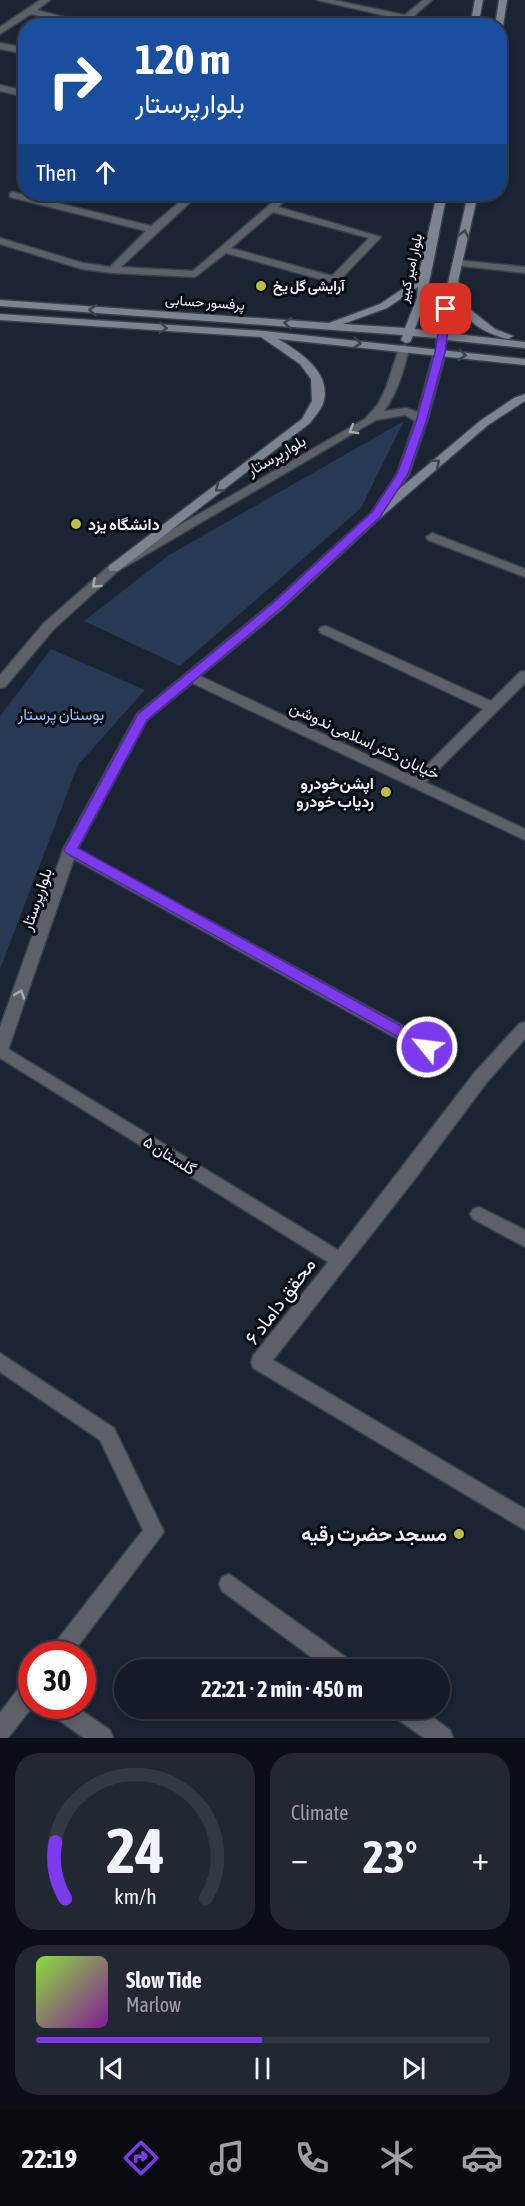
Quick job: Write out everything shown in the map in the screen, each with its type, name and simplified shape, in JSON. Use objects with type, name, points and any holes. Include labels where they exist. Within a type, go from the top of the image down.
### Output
[{"type":"main road","points":[[476,18],[479,0]]},
{"type":"main road","points":[[500,18],[503,0]]},
{"type":"main road","name":"بلوار امیر کبیر","points":[[404,348],[422,298],[424,274],[441,201]]},
{"type":"main road","points":[[440,352],[441,335],[471,201]]},
{"type":"main road","points":[[322,326],[349,320],[395,301],[412,289],[424,274]]},
{"type":"main road","points":[[453,282],[467,313],[491,331],[525,343]]},
{"type":"main road","name":"پرفسور حسابی","points":[[0,303],[409,332],[525,343]]},
{"type":"main road","name":"پرفسور حسابی","points":[[0,317],[264,334],[525,362]]},
{"type":"main road","points":[[114,568],[306,421],[318,402],[319,382],[305,363],[264,334]]},
{"type":"main road","points":[[376,514],[484,423],[525,397]]},
{"type":"street","points":[[20,18],[46,0]]},
{"type":"street","points":[[321,0],[406,18],[428,0]]},
{"type":"street","points":[[31,11],[60,18]]},
{"type":"street","points":[[0,31],[18,19]]},
{"type":"street","points":[[0,46],[18,49]]},
{"type":"street","points":[[0,88],[18,92]]},
{"type":"street","points":[[37,201],[153,230]]},
{"type":"street","points":[[112,270],[186,201]]},
{"type":"street","points":[[0,241],[82,266],[112,270],[195,274],[278,201]]},
{"type":"street","points":[[224,249],[334,280],[376,237],[270,208]]},
{"type":"street","points":[[457,263],[525,270]]},
{"type":"street","name":"بلوارپرستار","points":[[0,684],[49,626],[114,568],[374,417],[383,408],[390,393],[404,348]]},
{"type":"street","name":"بلوارپرستار","points":[[0,1050],[70,850],[142,717],[277,606],[376,514],[403,474],[421,422],[440,352]]},
{"type":"street","points":[[374,417],[408,411],[414,412],[421,422]]},
{"type":"street","points":[[432,537],[525,573]]},
{"type":"street","points":[[326,630],[493,708]]},
{"type":"street","points":[[416,784],[525,675]]},
{"type":"street","name":"خيابان دکتر اسلامی ندوشن","points":[[190,677],[525,835]]},
{"type":"street","points":[[70,850],[427,1047]]},
{"type":"street","name":"محقق داماد ۶","points":[[525,1028],[481,1077],[260,1362],[525,1520]]},
{"type":"street","name":"گلستان ۵","points":[[0,1050],[340,1260]]},
{"type":"street","points":[[479,1214],[525,1239]]},
{"type":"street","points":[[0,1361],[107,1434],[154,1532],[68,1641]]},
{"type":"street","points":[[229,1584],[332,1659]]},
{"type":"street","points":[[0,1730],[18,1707]]},
{"type":"street","points":[[76,1719],[102,1738]]},
{"type":"street","points":[[416,1719],[442,1738]]},
{"type":"green space","points":[[404,421],[361,508],[180,666],[84,621],[169,555]]},
{"type":"green space","name":"بوستان پرستار","points":[[51,649],[145,690],[78,765],[0,969],[0,716]]},
{"type":"place","name":"آرایشی گل یخ","points":[[261,286]]},
{"type":"place","name":"دانشگاه یزد","points":[[76,524]]},
{"type":"place","name":"اپشن‌خودرو ردیاب خودرو","points":[[386,792]]},
{"type":"place","name":"مسجد حضرت رقیه","points":[[459,1534]]},
{"type":"route","points":[[427,1047],[70,850],[142,717],[277,606],[376,514],[403,474],[421,422],[440,352],[446,309]]}]
